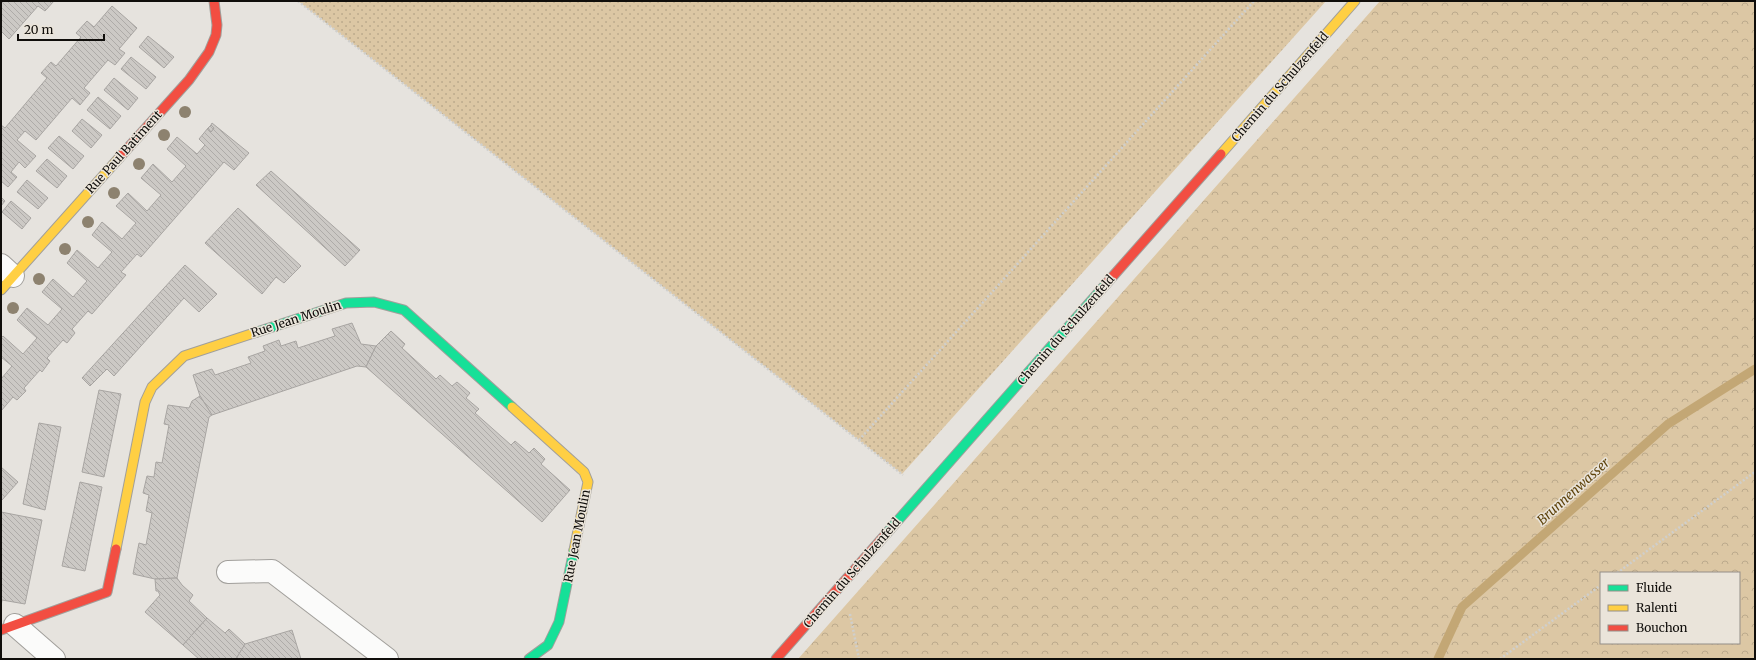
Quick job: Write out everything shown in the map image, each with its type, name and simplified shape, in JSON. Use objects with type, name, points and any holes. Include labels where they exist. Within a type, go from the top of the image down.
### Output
[{"type":"street","name":"Rue Paul Batiment","points":[[5,277],[188,80],[207,57],[216,38],[219,18],[214,1]]},
{"type":"street","name":"Chemin du Schulzenfeld","points":[[776,659],[1355,1]]},
{"type":"street","name":"Rue Jean Moulin","points":[[8,628],[107,592],[145,402],[152,387],[184,356],[346,303],[374,302],[404,310],[584,472],[588,482],[560,622],[548,645],[529,659]]},
{"type":"street","points":[[228,572],[272,571],[387,659]]},
{"type":"street","points":[[8,628],[54,659]]},
{"type":"path","points":[[298,1],[902,474],[925,490]]},
{"type":"path","points":[[859,440],[1254,1]]},
{"type":"path","points":[[1618,572],[1755,472]]},
{"type":"path","points":[[843,582],[859,659]]},
{"type":"path","points":[[1500,659],[1600,586]]},
{"type":"green space","points":[[298,1],[1326,1],[902,474]]},
{"type":"green space","points":[[1380,1],[1755,1],[1755,659],[798,659]]},
{"type":"building","points":[[1,1],[54,1],[45,11],[38,6],[9,39],[1,31]]},
{"type":"building","points":[[112,6],[137,28],[119,49],[125,53],[115,65],[108,60],[84,88],[90,93],[80,105],[72,98],[36,140],[25,131],[17,140],[36,156],[25,168],[19,162],[11,172],[17,177],[8,187],[1,181],[1,125],[5,128],[47,78],[41,73],[51,62],[56,66],[81,37],[76,33],[87,21],[94,27]]},
{"type":"building","points":[[148,36],[174,57],[164,68],[139,47]]},
{"type":"building","points":[[131,57],[156,77],[146,89],[121,69]]},
{"type":"building","points":[[114,78],[138,98],[128,110],[104,90]]},
{"type":"building","points":[[98,97],[121,116],[110,129],[87,110]]},
{"type":"building","points":[[82,119],[102,135],[91,148],[72,131]]},
{"type":"building","points":[[212,123],[249,153],[234,170],[224,162],[141,257],[137,254],[121,272],[126,275],[92,314],[88,311],[72,329],[75,333],[67,343],[63,340],[47,358],[50,361],[42,372],[40,370],[24,388],[26,391],[17,400],[13,397],[1,411],[1,379],[12,366],[1,357],[1,338],[3,336],[23,354],[37,338],[17,320],[27,308],[48,325],[62,309],[42,292],[53,279],[73,297],[87,281],[67,263],[77,250],[98,268],[112,252],[92,235],[102,222],[122,239],[136,223],[116,206],[128,193],[147,211],[161,195],[141,178],[153,164],[172,182],[186,166],[167,149],[177,137],[197,154],[205,145],[199,139],[208,128],[211,132],[214,128],[211,125]]},
{"type":"building","points":[[211,125],[214,128],[211,132],[208,128]]},
{"type":"building","points":[[59,136],[84,156],[73,169],[48,148]]},
{"type":"building","points":[[47,159],[67,176],[57,188],[36,171]]},
{"type":"building","points":[[271,171],[360,250],[345,266],[256,185]]},
{"type":"building","points":[[27,180],[48,198],[38,209],[17,192]]},
{"type":"building","points":[[1,197],[5,201],[1,206]]},
{"type":"building","points":[[11,201],[31,218],[22,229],[2,212]]},
{"type":"building","points":[[238,208],[301,266],[284,283],[276,277],[262,294],[205,243]]},
{"type":"building","points":[[185,265],[217,294],[199,312],[184,298],[114,376],[107,369],[90,386],[82,378]]},
{"type":"building","points":[[352,323],[361,344],[376,346],[366,367],[357,366],[212,415],[200,396],[193,375],[212,369],[215,375],[251,363],[248,357],[265,351],[263,346],[279,340],[281,346],[296,341],[298,348],[335,336],[332,329]]},
{"type":"building","points":[[391,331],[405,344],[402,348],[436,379],[440,375],[452,386],[457,382],[470,393],[466,398],[479,409],[475,413],[511,445],[515,441],[529,453],[534,448],[545,459],[541,464],[570,490],[542,522],[366,367],[376,346]]},
{"type":"building","points":[[99,390],[121,394],[104,477],[82,472]]},
{"type":"building","points":[[200,396],[212,415],[209,417],[177,578],[155,579],[133,574],[139,543],[146,545],[152,513],[146,511],[149,495],[143,493],[147,476],[154,477],[156,462],[162,463],[169,425],[164,424],[168,405],[189,408],[192,401]]},
{"type":"building","points":[[39,423],[61,427],[45,510],[23,504]]},
{"type":"building","points":[[1,467],[18,482],[2,500],[1,499]]},
{"type":"building","points":[[80,482],[102,487],[85,571],[62,566]]},
{"type":"building","points":[[1,512],[42,520],[25,604],[2,600],[1,606]]},
{"type":"building","points":[[177,578],[193,595],[189,601],[207,618],[183,645],[145,612],[160,595],[158,591],[156,591],[155,579]]},
{"type":"building","points":[[207,618],[225,633],[229,629],[245,644],[236,659],[199,659],[183,645]]},
{"type":"building","points":[[292,630],[301,659],[236,659],[245,644]]},
{"type":"waterway","name":"Brunnenwasser","points":[[1438,659],[1462,607],[1668,424],[1755,369]]},
{"type":"traffic: fast","points":[[886,534],[1106,284]]},
{"type":"traffic: fast","points":[[257,332],[346,303],[374,302],[404,310],[512,407]]},
{"type":"traffic: fast","points":[[529,659],[548,645],[559,622],[574,550]]},
{"type":"traffic: slow","points":[[1221,154],[1355,1]]},
{"type":"traffic: slow","points":[[1,290],[119,158]]},
{"type":"traffic: slow","points":[[116,549],[145,402],[152,387],[184,356],[257,332]]},
{"type":"traffic: slow","points":[[512,407],[584,472],[588,482],[574,550]]},
{"type":"traffic: jam","points":[[119,158],[189,80],[209,52],[216,35],[217,25],[214,1]]},
{"type":"traffic: jam","points":[[1106,284],[1221,154]]},
{"type":"traffic: jam","points":[[776,659],[886,534]]},
{"type":"traffic: jam","points":[[1,630],[107,592],[116,549]]}]
